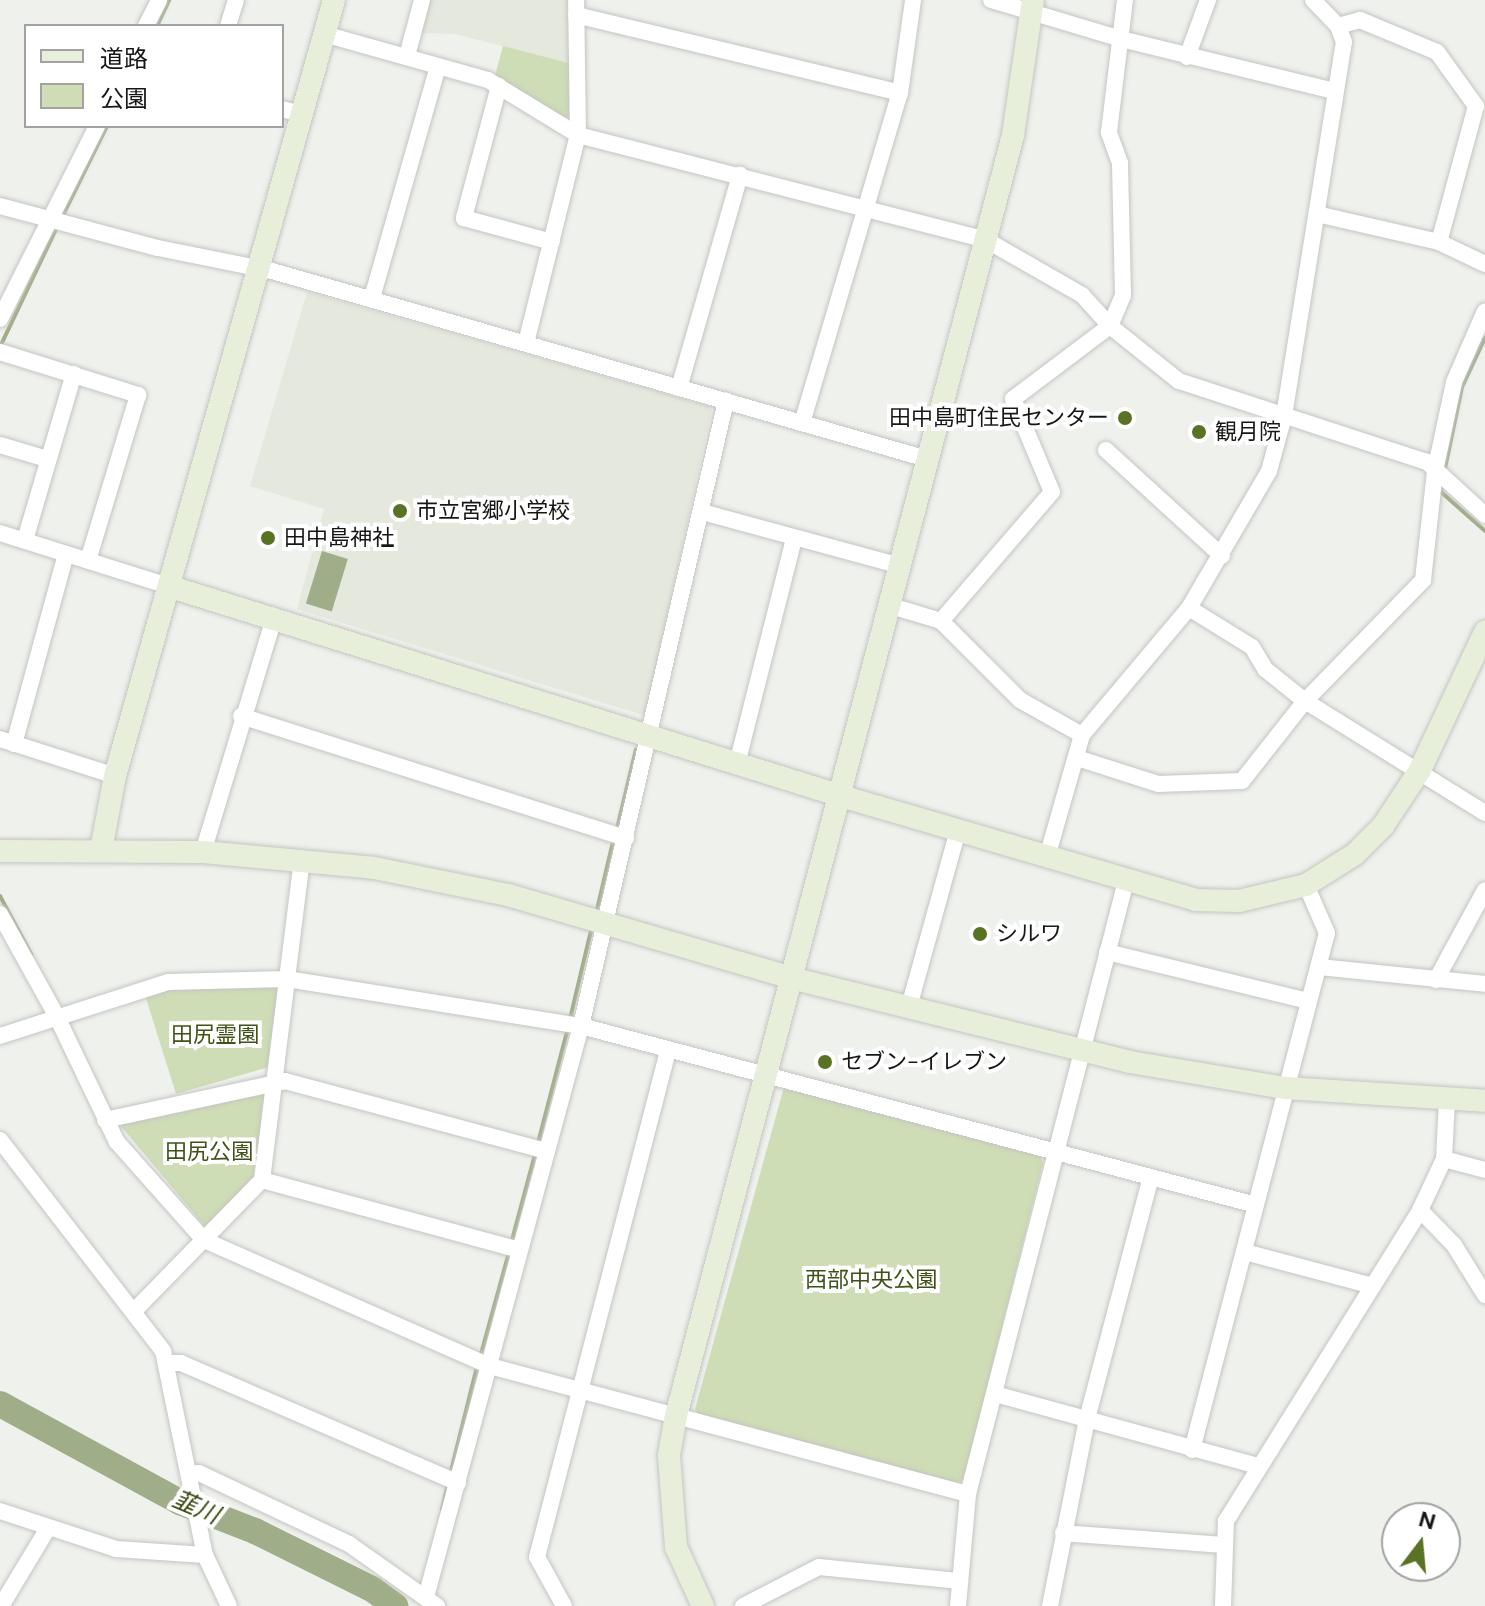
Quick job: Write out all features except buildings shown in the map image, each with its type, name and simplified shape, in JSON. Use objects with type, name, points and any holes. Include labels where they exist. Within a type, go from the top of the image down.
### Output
[{"type":"street","points":[[147,24],[159,0]]},
{"type":"street","points":[[229,24],[236,0]]},
{"type":"street","points":[[101,850],[115,776],[260,268],[292,111],[324,34],[334,0]]},
{"type":"street","points":[[407,56],[422,0]]},
{"type":"street","points":[[802,423],[900,93],[913,0]]},
{"type":"street","points":[[991,0],[1033,6],[1121,39],[1187,57],[1335,91]]},
{"type":"street","points":[[941,621],[1052,492],[1013,399],[1110,326],[1123,296],[1120,163],[1109,132],[1125,0]]},
{"type":"street","points":[[1187,57],[1208,0]]},
{"type":"street","points":[[1047,857],[1082,735],[1189,608],[1269,471],[1284,416],[1344,42],[1338,26],[1313,0]]},
{"type":"street","points":[[703,1606],[676,1547],[669,1455],[676,1416],[1013,135],[1033,6]]},
{"type":"street","points":[[526,343],[578,135],[576,8],[900,93]]},
{"type":"street","points":[[1338,26],[1360,20],[1437,52],[1476,106],[1439,242]]},
{"type":"street","points":[[324,34],[407,56],[499,86],[578,135],[868,207],[986,240],[1082,295],[1110,326],[1179,381],[1284,416],[1375,441],[1427,462],[1485,515]]},
{"type":"street","points":[[372,298],[438,66]]},
{"type":"street","points":[[499,86],[464,218],[552,242]]},
{"type":"street","points":[[0,319],[96,128]]},
{"type":"street","points":[[679,388],[740,175]]},
{"type":"street","points":[[0,206],[372,298],[927,459]]},
{"type":"street","points":[[1317,214],[1439,242],[1485,264]]},
{"type":"street","points":[[1077,758],[1158,784],[1242,781],[1305,701],[1423,580],[1435,471],[1454,382],[1485,311]]},
{"type":"street","points":[[0,352],[138,395],[88,561]]},
{"type":"street","points":[[25,540],[74,374]]},
{"type":"street","points":[[191,1480],[199,1473],[349,1544],[432,1602],[458,1483],[581,1026],[651,735],[726,401]]},
{"type":"street","points":[[0,445],[47,459]]},
{"type":"street","points":[[1106,450],[1222,556]]},
{"type":"street","points":[[702,512],[901,566]]},
{"type":"street","points":[[0,533],[738,760],[841,796],[1196,900],[1239,901],[1306,885],[1355,854],[1383,826],[1420,770],[1485,632]]},
{"type":"street","points":[[738,760],[794,538]]},
{"type":"street","points":[[66,554],[7,742],[115,776]]},
{"type":"street","points":[[888,605],[941,621],[1020,700],[1082,735]]},
{"type":"street","points":[[1189,608],[1252,647],[1265,669],[1305,701],[1485,813]]},
{"type":"street","points":[[203,852],[241,716],[274,618]]},
{"type":"street","points":[[241,716],[626,838]]},
{"type":"street","points":[[909,1007],[958,830]]},
{"type":"street","points":[[0,851],[203,852],[302,858],[508,895],[791,978],[1081,1052],[1286,1088],[1485,1101]]},
{"type":"street","points":[[135,1310],[262,1180],[302,858]]},
{"type":"street","points":[[958,1606],[968,1494],[1126,881]]},
{"type":"street","points":[[1192,1450],[1327,933],[1306,885]]},
{"type":"street","points":[[1436,980],[1485,890]]},
{"type":"street","points":[[0,914],[57,1017],[117,1142],[204,1240],[490,1366],[968,1494]]},
{"type":"street","points":[[1107,952],[1308,1001]]},
{"type":"street","points":[[1319,967],[1485,984]]},
{"type":"street","points":[[0,1036],[168,982],[287,979],[581,1026],[1256,1205]]},
{"type":"street","points":[[564,1606],[537,1557],[668,1051]]},
{"type":"street","points":[[105,1120],[275,1081],[547,1151]]},
{"type":"street","points":[[1223,1606],[1226,1521],[1420,1210],[1444,1159],[1447,1099]]},
{"type":"street","points":[[0,1140],[135,1310],[168,1363],[205,1555],[229,1606]]},
{"type":"street","points":[[1444,1159],[1485,1170]]},
{"type":"street","points":[[1050,1606],[1087,1419],[1151,1177]]},
{"type":"street","points":[[262,1180],[519,1250]]},
{"type":"street","points":[[1420,1210],[1454,1245],[1485,1295]]},
{"type":"street","points":[[1245,1252],[1373,1286]]},
{"type":"street","points":[[168,1363],[181,1363],[458,1483]]},
{"type":"street","points":[[995,1394],[1259,1466]]},
{"type":"street","points":[[0,1511],[133,1553],[205,1555]]},
{"type":"street","points":[[1,1606],[48,1528]]},
{"type":"street","points":[[1063,1533],[1223,1545]]},
{"type":"street","points":[[743,1606],[819,1567],[960,1581]]},
{"type":"shaded area","points":[[427,0],[568,0],[569,63],[455,34],[418,33]]},
{"type":"shaded area","points":[[307,292],[712,407],[646,716],[297,609],[324,509],[250,486]]},
{"type":"shaded area","points":[[322,551],[348,559],[332,611],[306,604]]},
{"type":"green space","points":[[503,46],[569,63],[569,115],[562,120],[494,79]]},
{"type":"green space","name":"田尻霊園","points":[[273,986],[278,991],[269,1067],[176,1094],[145,995],[168,988]]},
{"type":"green space","name":"西部中央公園","points":[[784,1087],[1040,1156],[1043,1163],[964,1479],[957,1483],[698,1414],[695,1409]]},
{"type":"green space","name":"田尻公園","points":[[260,1089],[265,1096],[253,1182],[207,1229],[120,1125]]},
{"type":"waterway","points":[[158,24],[169,0]]},
{"type":"waterway","points":[[62,217],[106,128]]},
{"type":"waterway","points":[[0,347],[58,225]]},
{"type":"waterway","points":[[1444,473],[1462,387],[1485,338]]},
{"type":"waterway","points":[[1443,481],[1440,491],[1485,531]]},
{"type":"waterway","points":[[617,829],[636,749]]},
{"type":"waterway","points":[[596,914],[614,837]]},
{"type":"waterway","points":[[0,896],[31,954]]},
{"type":"waterway","points":[[570,1019],[592,927]]},
{"type":"waterway","points":[[538,1143],[568,1028]]},
{"type":"waterway","points":[[511,1244],[536,1151]]},
{"type":"waterway","points":[[481,1354],[509,1252]]},
{"type":"waterway","points":[[450,1475],[477,1367]]},
{"type":"waterway","name":"韮川","points":[[0,1404],[180,1502],[255,1531],[372,1589],[395,1606]]},
{"type":"waterway","points":[[442,1510],[448,1483]]},
{"type":"place","name":"田中島町住民センター","points":[[1125,418]]},
{"type":"place","name":"観月院","points":[[1199,432]]},
{"type":"place","name":"市立宮郷小学校","points":[[400,511]]},
{"type":"place","name":"田中島神社","points":[[268,538]]},
{"type":"place","name":"シルワ","points":[[980,934]]},
{"type":"place","name":"セブン-イレブン","points":[[825,1062]]}]
